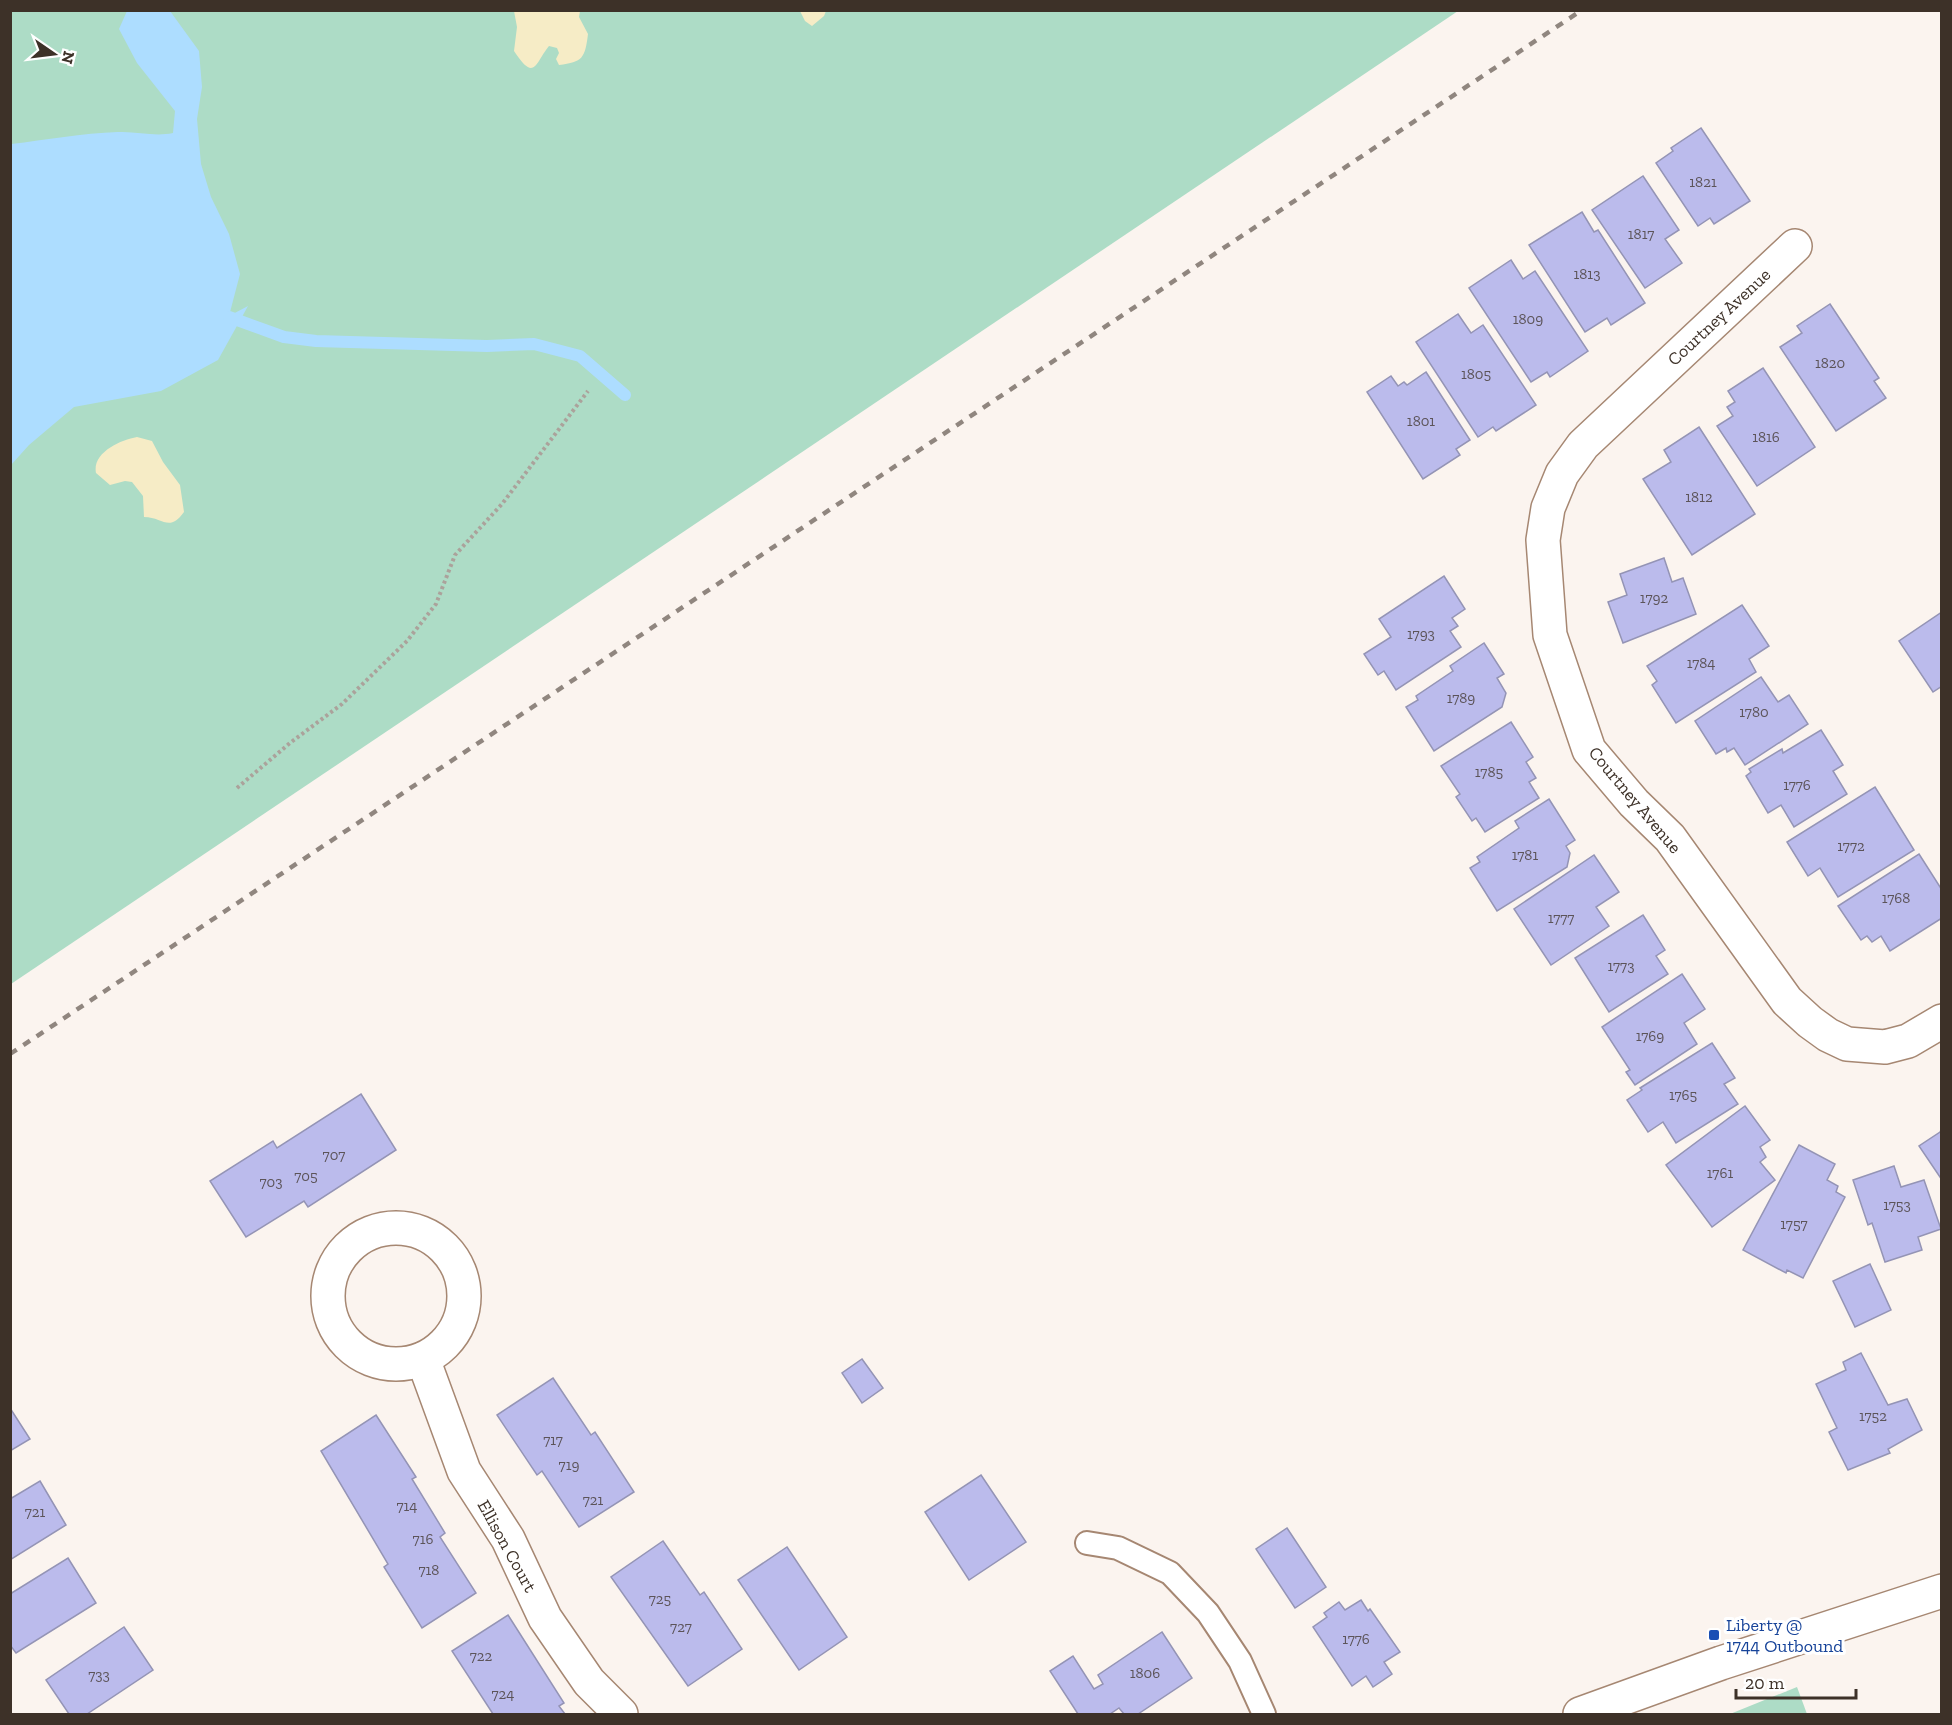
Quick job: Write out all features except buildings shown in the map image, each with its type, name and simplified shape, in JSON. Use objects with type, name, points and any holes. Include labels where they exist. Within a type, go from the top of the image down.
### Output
[{"type":"street","name":"Courtney Avenue","points":[[1795,246],[1582,445],[1562,474],[1548,508],[1543,540],[1550,635],[1589,750],[1634,803],[1670,838],[1787,1001],[1828,1035],[1846,1044],[1864,1047],[1885,1047],[1908,1041],[1941,1021]]},
{"type":"street","points":[[392,1228],[415,1231],[437,1241],[453,1259],[462,1281],[463,1305],[456,1327],[443,1347],[423,1359],[402,1365],[381,1364],[361,1355],[345,1342],[333,1323],[327,1303],[329,1281],[337,1261],[351,1244],[369,1233],[392,1228]]},
{"type":"street","name":"Ellison Court","points":[[423,1359],[464,1471],[508,1539],[545,1618],[589,1682],[621,1714]]},
{"type":"street","points":[[1580,1714],[1721,1663],[1941,1591]]},
{"type":"lane","points":[[1088,1542],[1118,1548],[1170,1573],[1208,1613],[1239,1661],[1264,1714]]},
{"type":"path","points":[[237,788],[290,742],[342,705],[407,641],[436,604],[455,555],[502,504],[588,391]]},
{"type":"green space","points":[[11,11],[1458,11],[11,984]]},
{"type":"green space","points":[[1797,1687],[1807,1714],[1730,1714]]},
{"type":"sand","points":[[514,11],[580,11],[579,17],[588,34],[584,54],[578,60],[559,65],[556,59],[559,53],[557,48],[549,46],[534,67],[526,66],[514,51],[517,27]]},
{"type":"sand","points":[[800,11],[826,11],[824,16],[812,26],[805,21]]},
{"type":"sand","points":[[137,437],[152,441],[163,462],[180,485],[184,512],[174,522],[144,517],[143,496],[132,482],[125,481],[110,485],[96,473],[98,459],[103,454],[116,444]]},
{"type":"water","points":[[127,11],[170,11],[199,51],[202,87],[197,119],[201,164],[211,197],[229,234],[240,274],[229,316],[248,306],[218,360],[161,391],[74,407],[29,445],[11,465],[11,144],[105,133],[173,133],[175,111],[137,63],[119,29]]},
{"type":"waterway","points":[[229,317],[284,337],[316,341],[487,346],[534,344],[580,356],[625,395]]},
{"type":"railway","points":[[10,1054],[1582,10]]},
{"type":"place","name":"Liberty @ 1744 Outbound","points":[[1714,1635]]}]
